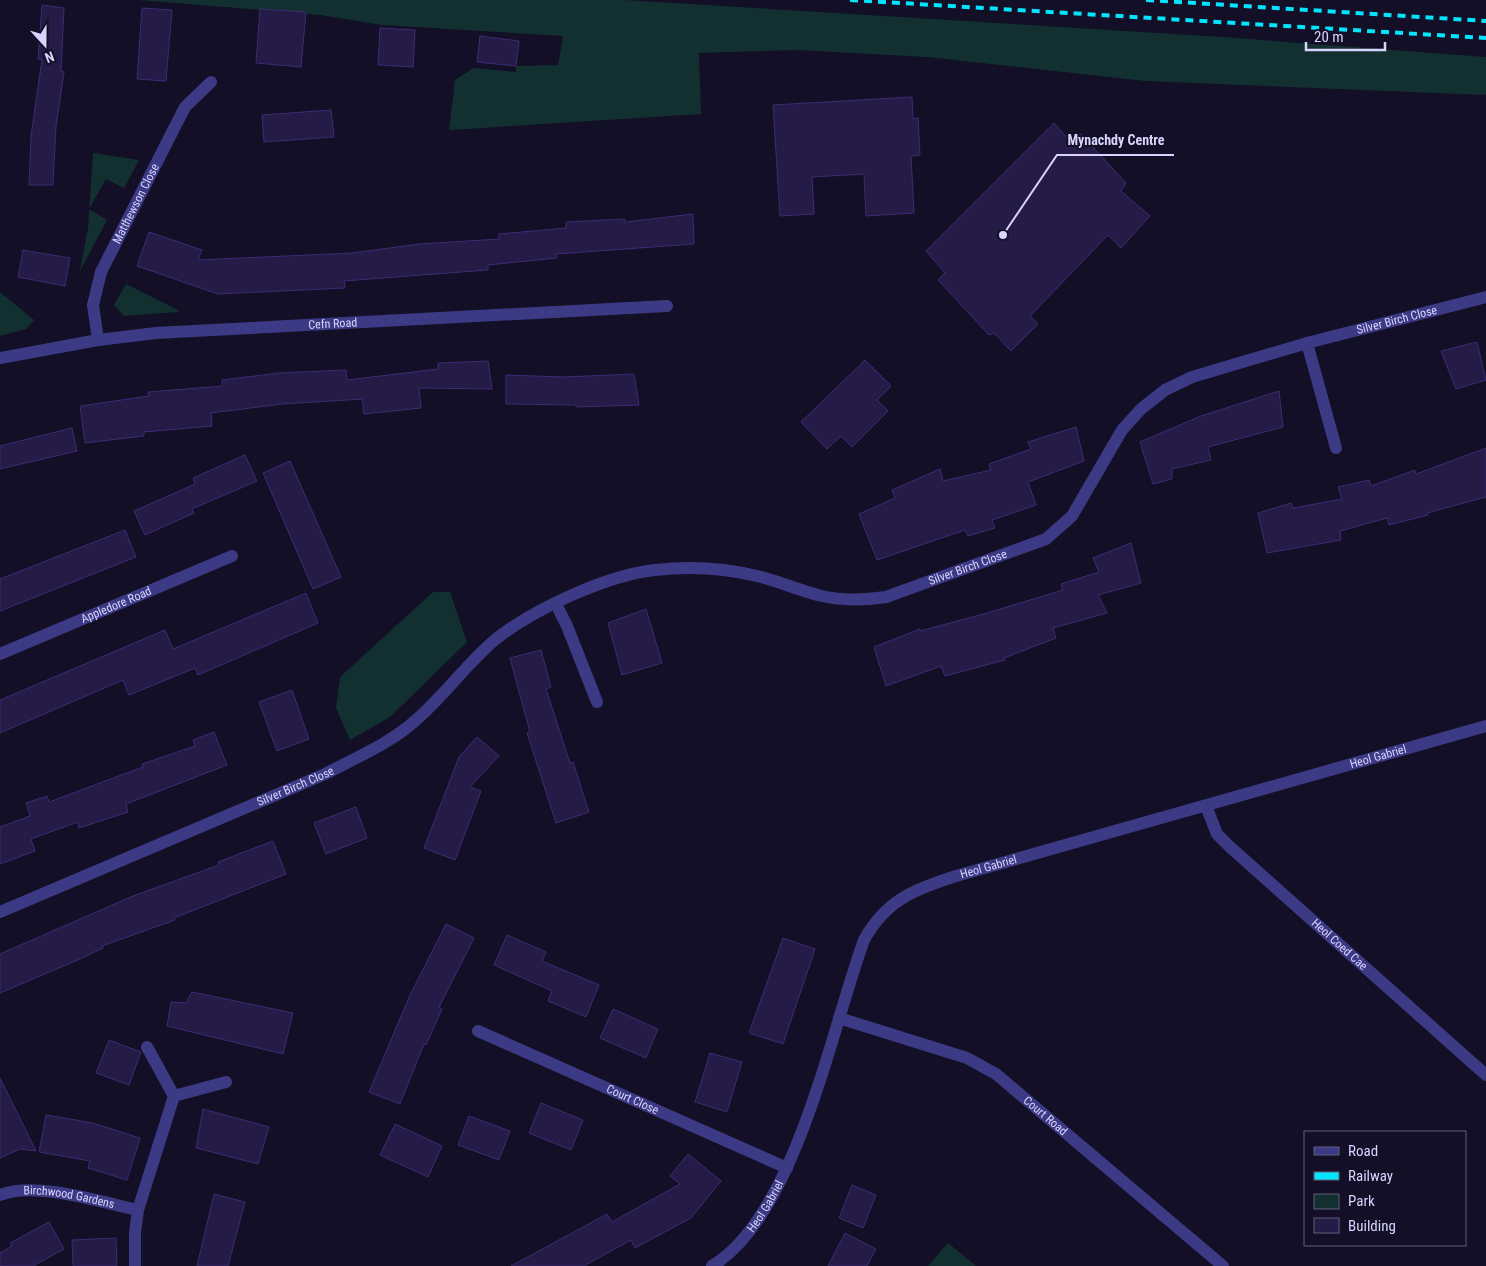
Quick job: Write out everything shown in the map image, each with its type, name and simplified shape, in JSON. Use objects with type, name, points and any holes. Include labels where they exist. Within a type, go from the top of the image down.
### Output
[{"type":"street","name":"Matthewson Close","points":[[98,340],[94,305],[100,272],[185,107],[211,82]]},
{"type":"street","name":"Silver Birch Close","points":[[0,912],[325,774],[358,757],[415,722],[497,639],[518,624],[587,590],[630,575],[654,570],[689,568],[724,570],[758,576],[831,598],[864,600],[892,595],[1046,539],[1072,516],[1122,430],[1141,409],[1165,390],[1192,377],[1307,344],[1486,297]]},
{"type":"street","name":"Cefn Road","points":[[0,358],[98,340],[189,331],[667,306]]},
{"type":"street","points":[[1307,344],[1336,448]]},
{"type":"street","name":"Appledore Road","points":[[0,654],[232,556]]},
{"type":"street","points":[[556,604],[568,626],[597,702]]},
{"type":"street","name":"Heol Gabriel","points":[[712,1266],[738,1244],[757,1222],[787,1168],[864,940],[874,922],[903,896],[928,884],[1486,726]]},
{"type":"street","name":"Heol Coed Cae","points":[[1206,806],[1217,834],[1230,847],[1486,1075]]},
{"type":"street","name":"Court Road","points":[[839,1018],[967,1058],[996,1074],[1222,1266]]},
{"type":"street","name":"Court Close","points":[[478,1031],[787,1168]]},
{"type":"street","points":[[135,1266],[135,1233],[138,1210],[174,1096],[147,1047]]},
{"type":"street","points":[[174,1096],[226,1082]]},
{"type":"street","name":"Birchwood Gardens","points":[[0,1195],[24,1190],[43,1190],[138,1210]]},
{"type":"green space","points":[[140,0],[625,0],[1222,37],[1486,57],[1486,95],[1145,81],[927,57],[797,50],[699,53],[701,114],[449,130],[455,80],[473,68],[516,72],[516,66],[558,65],[563,36],[382,25],[321,15]]},
{"type":"green space","points":[[93,153],[139,160],[124,188],[106,179],[89,208]]},
{"type":"green space","points":[[89,209],[107,220],[80,271],[88,228]]},
{"type":"green space","points":[[126,284],[178,310],[178,312],[124,316],[114,305]]},
{"type":"green space","points":[[0,292],[34,320],[26,329],[0,336]]},
{"type":"green space","points":[[433,592],[450,592],[467,642],[390,717],[350,740],[336,708],[340,677]]},
{"type":"green space","points":[[948,1243],[976,1266],[928,1266]]},
{"type":"building","points":[[42,5],[64,8],[61,71],[64,72],[56,126],[53,185],[29,185],[31,136],[42,60],[38,59]]},
{"type":"building","points":[[142,8],[172,10],[166,81],[137,79]]},
{"type":"building","points":[[260,9],[306,12],[301,67],[256,63]]},
{"type":"building","points":[[380,28],[415,30],[413,67],[378,65]]},
{"type":"building","points":[[480,36],[519,41],[516,66],[477,62]]},
{"type":"building","points":[[912,97],[913,119],[918,118],[920,155],[911,156],[914,213],[866,216],[864,174],[812,177],[814,214],[780,216],[773,105]]},
{"type":"building","points":[[331,110],[334,137],[264,142],[262,115]]},
{"type":"building","points":[[1054,123],[1069,140],[1081,134],[1126,183],[1121,191],[1150,216],[1121,248],[1108,235],[1030,316],[1038,324],[1011,351],[994,333],[989,335],[938,280],[945,273],[926,251]]},
{"type":"building","points":[[693,214],[694,244],[556,254],[557,258],[488,265],[488,270],[344,281],[345,288],[218,294],[137,266],[149,232],[202,250],[198,260],[352,253],[420,244],[499,239],[499,234],[566,228],[566,222],[625,219],[625,222]]},
{"type":"building","points":[[23,250],[70,258],[65,286],[18,277]]},
{"type":"building","points":[[1477,342],[1486,380],[1456,389],[1441,351]]},
{"type":"building","points":[[865,360],[891,386],[877,400],[888,411],[852,447],[841,436],[827,449],[801,422]]},
{"type":"building","points":[[488,361],[492,389],[419,388],[421,408],[364,414],[362,399],[282,404],[211,413],[212,426],[144,432],[144,436],[85,443],[80,406],[149,396],[148,392],[222,386],[222,380],[279,373],[346,370],[347,380],[438,369],[438,363]]},
{"type":"building","points":[[634,374],[639,405],[576,407],[576,405],[506,404],[506,375],[563,377]]},
{"type":"building","points":[[1279,391],[1283,427],[1208,447],[1211,460],[1172,469],[1172,479],[1153,484],[1140,442],[1201,416]]},
{"type":"building","points":[[1076,427],[1084,461],[1028,482],[1036,505],[992,520],[995,528],[968,536],[965,530],[877,560],[859,514],[895,498],[892,490],[940,469],[943,481],[991,470],[989,464],[1031,449],[1028,442]]},
{"type":"building","points":[[72,428],[77,451],[0,469],[0,446]]},
{"type":"building","points":[[1486,448],[1486,497],[1389,525],[1387,518],[1340,531],[1341,540],[1267,553],[1258,513],[1291,503],[1293,508],[1342,499],[1338,487],[1369,480],[1371,486],[1415,470],[1416,474]]},
{"type":"building","points":[[245,455],[257,481],[192,509],[194,513],[145,535],[134,511],[195,484],[193,478]]},
{"type":"building","points":[[290,461],[341,577],[313,589],[263,473]]},
{"type":"building","points":[[125,530],[136,557],[0,611],[0,579]]},
{"type":"building","points":[[1131,543],[1141,583],[1098,595],[1107,613],[1053,628],[1056,638],[1004,658],[1005,660],[945,676],[941,666],[886,686],[874,647],[920,629],[920,631],[987,613],[1063,590],[1061,584],[1099,572],[1093,558]]},
{"type":"building","points":[[306,593],[318,623],[198,675],[195,668],[129,695],[123,680],[0,733],[0,700],[165,630],[173,649]]},
{"type":"building","points":[[646,609],[662,663],[622,675],[608,623]]},
{"type":"building","points":[[541,650],[551,687],[546,689],[570,763],[573,762],[589,812],[556,823],[527,733],[530,732],[510,658]]},
{"type":"building","points":[[292,690],[309,739],[277,751],[259,702]]},
{"type":"building","points":[[214,732],[227,765],[126,804],[128,812],[79,828],[78,822],[31,839],[35,851],[0,864],[0,827],[30,816],[26,803],[47,796],[49,802],[143,767],[142,764],[195,746],[193,740]]},
{"type":"building","points":[[477,737],[499,756],[470,787],[481,791],[455,860],[424,848],[459,757]]},
{"type":"building","points":[[356,807],[367,838],[326,854],[314,823]]},
{"type":"building","points":[[273,841],[286,874],[174,918],[175,920],[102,946],[103,948],[80,959],[0,993],[0,954],[133,896],[219,865],[218,862]]},
{"type":"building","points":[[446,924],[474,938],[439,1007],[442,1009],[426,1045],[424,1044],[400,1104],[369,1092],[410,995]]},
{"type":"building","points":[[507,935],[546,952],[542,961],[599,985],[586,1017],[548,1001],[552,991],[494,965]]},
{"type":"building","points":[[783,938],[815,949],[783,1044],[749,1033]]},
{"type":"building","points":[[192,992],[293,1013],[283,1054],[167,1026],[171,1002],[186,1003]]},
{"type":"building","points":[[613,1009],[658,1029],[646,1058],[600,1038]]},
{"type":"building","points":[[109,1040],[141,1052],[129,1085],[96,1073]]},
{"type":"building","points":[[710,1053],[742,1062],[727,1112],[695,1102]]},
{"type":"building","points":[[0,1078],[36,1151],[20,1149],[0,1158]]},
{"type":"building","points":[[541,1103],[583,1120],[571,1150],[529,1133]]},
{"type":"building","points":[[203,1109],[269,1127],[258,1164],[196,1148]]},
{"type":"building","points":[[46,1115],[93,1123],[140,1138],[127,1180],[88,1168],[90,1161],[39,1152]]},
{"type":"building","points":[[469,1116],[510,1131],[499,1160],[458,1145]]},
{"type":"building","points":[[395,1124],[442,1146],[428,1177],[380,1155]]},
{"type":"building","points":[[688,1154],[721,1181],[691,1218],[635,1248],[631,1240],[584,1266],[511,1266],[607,1214],[612,1222],[680,1184],[670,1176]]},
{"type":"building","points":[[852,1185],[876,1195],[863,1228],[839,1218]]},
{"type":"building","points":[[214,1194],[245,1202],[228,1266],[197,1266]]},
{"type":"building","points":[[49,1222],[64,1249],[33,1266],[0,1266],[0,1253],[12,1246],[10,1243]]},
{"type":"building","points":[[845,1233],[876,1249],[867,1266],[828,1266]]},
{"type":"building","points":[[116,1238],[117,1266],[73,1266],[72,1240]]},
{"type":"railway","points":[[850,0],[1486,38]]},
{"type":"railway","points":[[1146,0],[1486,21]]},
{"type":"place","name":"Mynachdy Centre","points":[[1003,235]]}]
